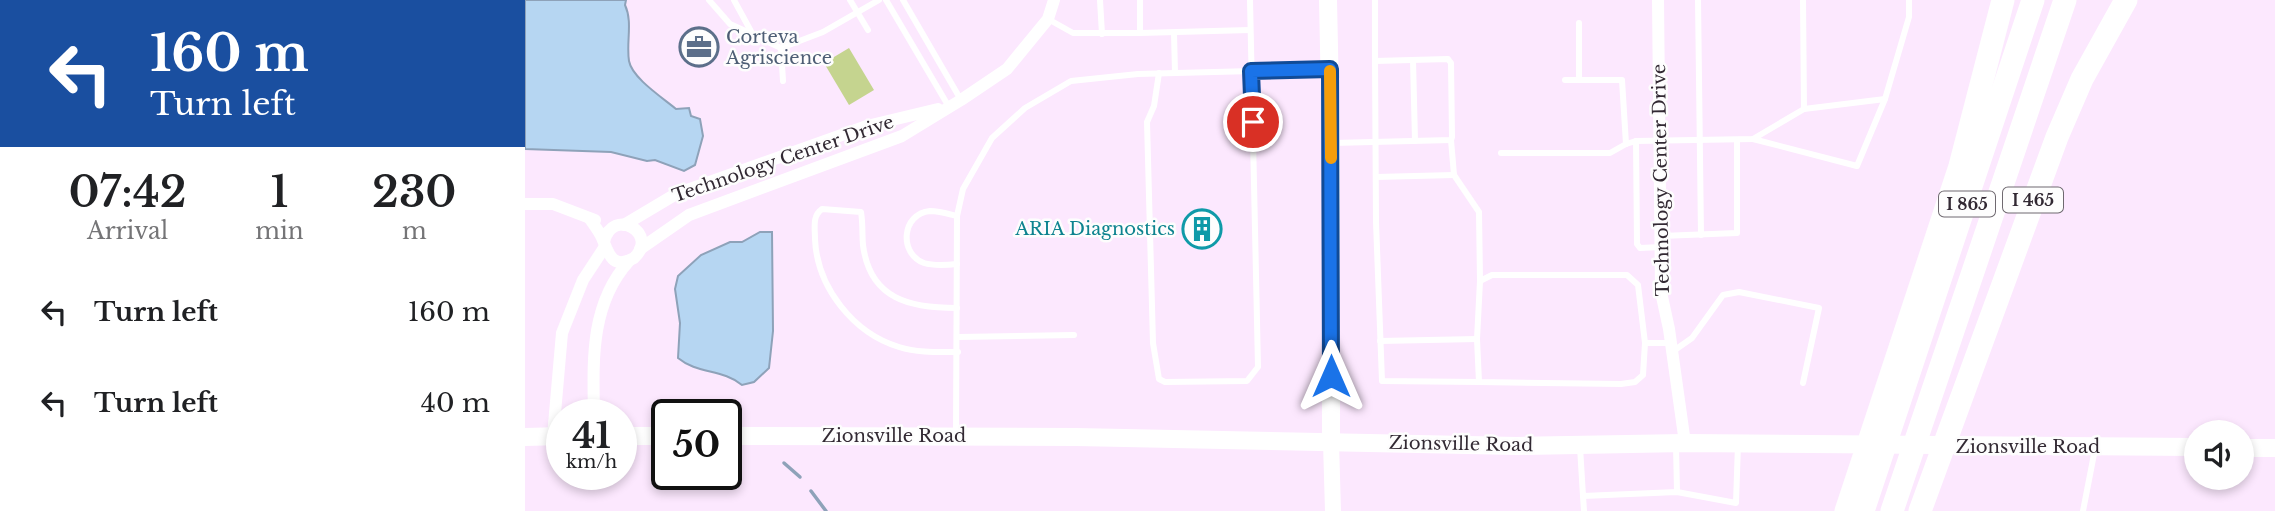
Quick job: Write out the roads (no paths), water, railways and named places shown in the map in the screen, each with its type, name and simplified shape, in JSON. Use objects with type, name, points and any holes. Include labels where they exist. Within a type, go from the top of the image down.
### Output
[{"type":"highway","points":[[1846,511],[1862,487],[1889,407],[1960,166],[2003,0]]},
{"type":"highway","name":"I 865","points":[[1889,407],[2033,0]]},
{"type":"highway","name":"I 865","points":[[1892,511],[2065,0]]},
{"type":"highway","name":"I 465","points":[[1920,511],[2060,128],[2087,69],[2126,0]]},
{"type":"highway","points":[[1862,487],[1863,511]]},
{"type":"main road","points":[[1328,0],[1331,442]]},
{"type":"main road","points":[[525,437],[546,436]]},
{"type":"main road","name":"Zionsville Road","points":[[742,436],[956,436],[1517,446],[1738,443],[2184,447]]},
{"type":"main road","points":[[2254,447],[2275,447]]},
{"type":"street","name":"Technology Center Drive","points":[[640,249],[689,215],[902,136],[1007,69],[1048,19],[1054,0]]},
{"type":"street","name":"Technology Center Drive","points":[[1658,0],[1661,292],[1672,347],[1680,443]]},
{"type":"street","name":"Technology Center Drive","points":[[621,225],[676,194],[867,126],[949,107]]},
{"type":"street","points":[[525,204],[553,204],[590,219],[635,229],[641,238],[638,254],[629,261],[608,290],[597,324],[592,362],[593,399]]},
{"type":"street","points":[[590,219],[611,258],[629,261]]},
{"type":"street","points":[[559,399],[562,332],[583,280],[604,245],[608,231],[621,225]]},
{"type":"street","points":[[1331,442],[1333,511]]},
{"type":"lane","points":[[709,0],[730,24],[782,48],[811,37],[879,0]]},
{"type":"lane","points":[[734,0],[753,35]]},
{"type":"lane","points":[[850,0],[868,30]]},
{"type":"lane","points":[[886,0],[949,107]]},
{"type":"lane","points":[[903,0],[961,100]]},
{"type":"lane","points":[[1100,0],[1102,34]]},
{"type":"lane","points":[[1140,0],[1140,33]]},
{"type":"lane","points":[[1159,73],[1154,106],[1147,122],[1153,343],[1159,379],[1165,382],[1247,381],[1258,367],[1250,0]]},
{"type":"lane","points":[[1375,0],[1376,177],[1382,381],[1621,384],[1635,382],[1643,375],[1645,344],[1638,285],[1627,275],[1492,275],[1480,281]]},
{"type":"lane","points":[[1698,0],[1700,235]]},
{"type":"lane","points":[[1803,0],[1804,109]]},
{"type":"lane","points":[[1501,153],[1610,153],[1636,141],[1753,139],[1857,166],[1885,99],[1909,17],[1909,0]]},
{"type":"lane","points":[[1048,19],[1073,33],[1250,30]]},
{"type":"lane","points":[[1579,23],[1579,80]]},
{"type":"lane","points":[[1174,33],[1175,73]]},
{"type":"lane","points":[[782,48],[783,81]]},
{"type":"lane","points":[[1375,61],[1448,59],[1451,63],[1454,175],[1479,212],[1479,382]]},
{"type":"lane","points":[[1413,60],[1415,141]]},
{"type":"lane","points":[[956,436],[957,216],[963,189],[992,138],[1025,108],[1071,81],[1159,73],[1330,69]]},
{"type":"lane","points":[[1565,80],[1623,82],[1626,144]]},
{"type":"lane","points":[[1753,139],[1804,109],[1885,99]]},
{"type":"lane","points":[[1331,143],[1451,140]]},
{"type":"lane","points":[[1636,141],[1637,244],[1640,248],[1661,241],[1734,233],[1738,230],[1737,141]]},
{"type":"lane","points":[[1376,177],[1454,175]]},
{"type":"lane","points":[[957,308],[918,307],[890,295],[871,274],[866,260],[862,212],[822,209],[817,212],[816,246],[819,263],[832,293],[848,315],[871,334],[899,347],[958,352]]},
{"type":"lane","points":[[957,216],[930,211],[922,213],[909,225],[906,233],[909,251],[922,262],[957,264]]},
{"type":"lane","points":[[1645,344],[1672,347],[1692,338],[1723,295],[1739,292],[1819,308],[1803,383]]},
{"type":"lane","points":[[958,337],[1074,335]]},
{"type":"lane","points":[[1380,341],[1477,339]]},
{"type":"lane","points":[[1677,492],[1680,443]]},
{"type":"lane","points":[[1735,511],[1738,443]]},
{"type":"lane","points":[[1580,445],[1584,511]]},
{"type":"lane","points":[[2083,511],[2095,447]]},
{"type":"lane","points":[[1583,496],[1677,492],[1736,503]]},
{"type":"water","points":[[525,0],[626,0],[631,67],[642,81],[676,109],[689,108],[691,116],[700,119],[703,136],[695,165],[684,171],[655,160],[647,161],[611,152],[525,149]]},
{"type":"water","points":[[760,232],[772,232],[773,331],[769,368],[754,382],[742,385],[727,376],[693,367],[678,358],[680,323],[675,289],[678,276],[701,255],[730,242],[742,242]]},
{"type":"waterway","points":[[784,463],[800,477]]},
{"type":"waterway","points":[[811,491],[826,511]]},
{"type":"place","name":"Corteva Agriscience","points":[[699,47]]},
{"type":"place","name":"ARIA Diagnostics","points":[[1202,229]]}]
